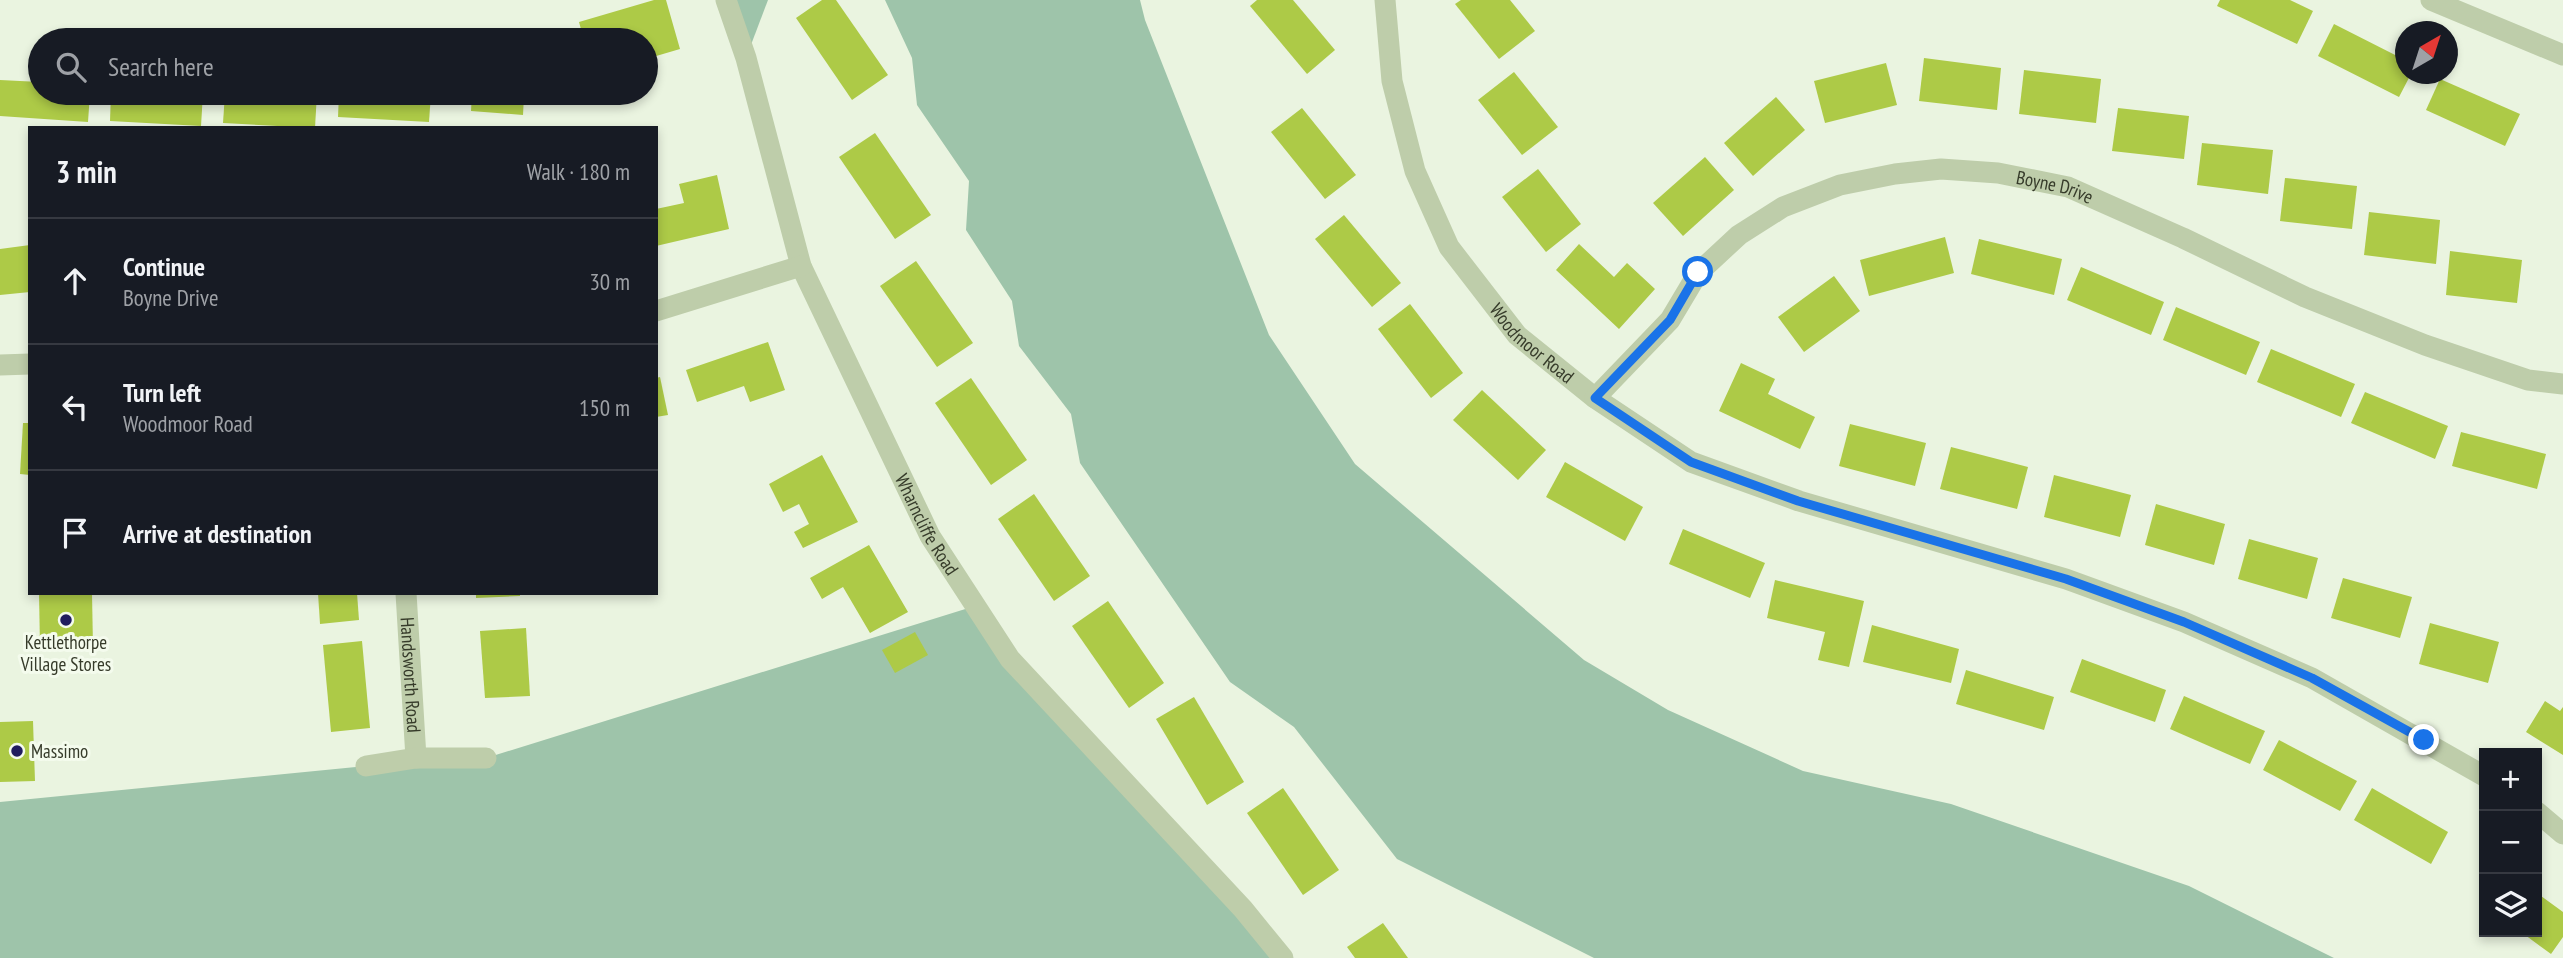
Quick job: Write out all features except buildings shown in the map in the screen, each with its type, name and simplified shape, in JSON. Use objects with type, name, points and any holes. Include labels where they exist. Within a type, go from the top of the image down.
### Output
[{"type":"street","name":"Wharncliffe Road","points":[[726,0],[746,58],[800,266],[930,536],[1010,659],[1243,909],[1283,958]]},
{"type":"street","name":"Woodmoor Road","points":[[1385,0],[1392,81],[1415,171],[1449,247],[1517,335],[1595,398],[1691,462],[1798,501],[2066,579],[2184,622],[2312,678],[2479,773]]},
{"type":"street","points":[[2437,1],[2563,55]]},
{"type":"street","name":"Boyne Drive","points":[[1595,398],[1670,320],[1698,272],[1739,235],[1783,207],[1840,186],[1895,174],[1941,169],[1998,173],[2068,187],[2183,238],[2305,297],[2401,336],[2528,380],[2563,384]]},
{"type":"street","points":[[658,310],[800,266]]},
{"type":"street","points":[[0,365],[28,365]]},
{"type":"street","name":"Handsworth Road","points":[[405,595],[416,758]]},
{"type":"street","name":"Handsworth Road","points":[[366,766],[416,758],[486,758]]},
{"type":"street","points":[[2542,816],[2563,834]]},
{"type":"green space","points":[[726,0],[768,0],[746,58]]},
{"type":"green space","points":[[885,0],[1140,0],[1145,20],[1269,335],[1355,464],[1584,660],[1668,710],[1803,771],[1951,804],[2189,886],[2334,958],[1594,958],[1397,859],[1294,727],[1230,682],[1080,463],[1071,414],[1019,346],[1012,301],[966,230],[969,181],[917,105],[912,58]]},
{"type":"green space","points":[[975,606],[1283,958],[0,958],[0,802],[366,766],[486,758]]},
{"type":"place","name":"Kettlethorpe Village Stores","points":[[66,620]]},
{"type":"place","name":"Massimo","points":[[17,751]]},
{"type":"route","points":[[1698,272],[1670,320],[1595,398],[1691,462],[1798,501],[2066,579],[2184,622],[2312,678],[2424,740]]}]
